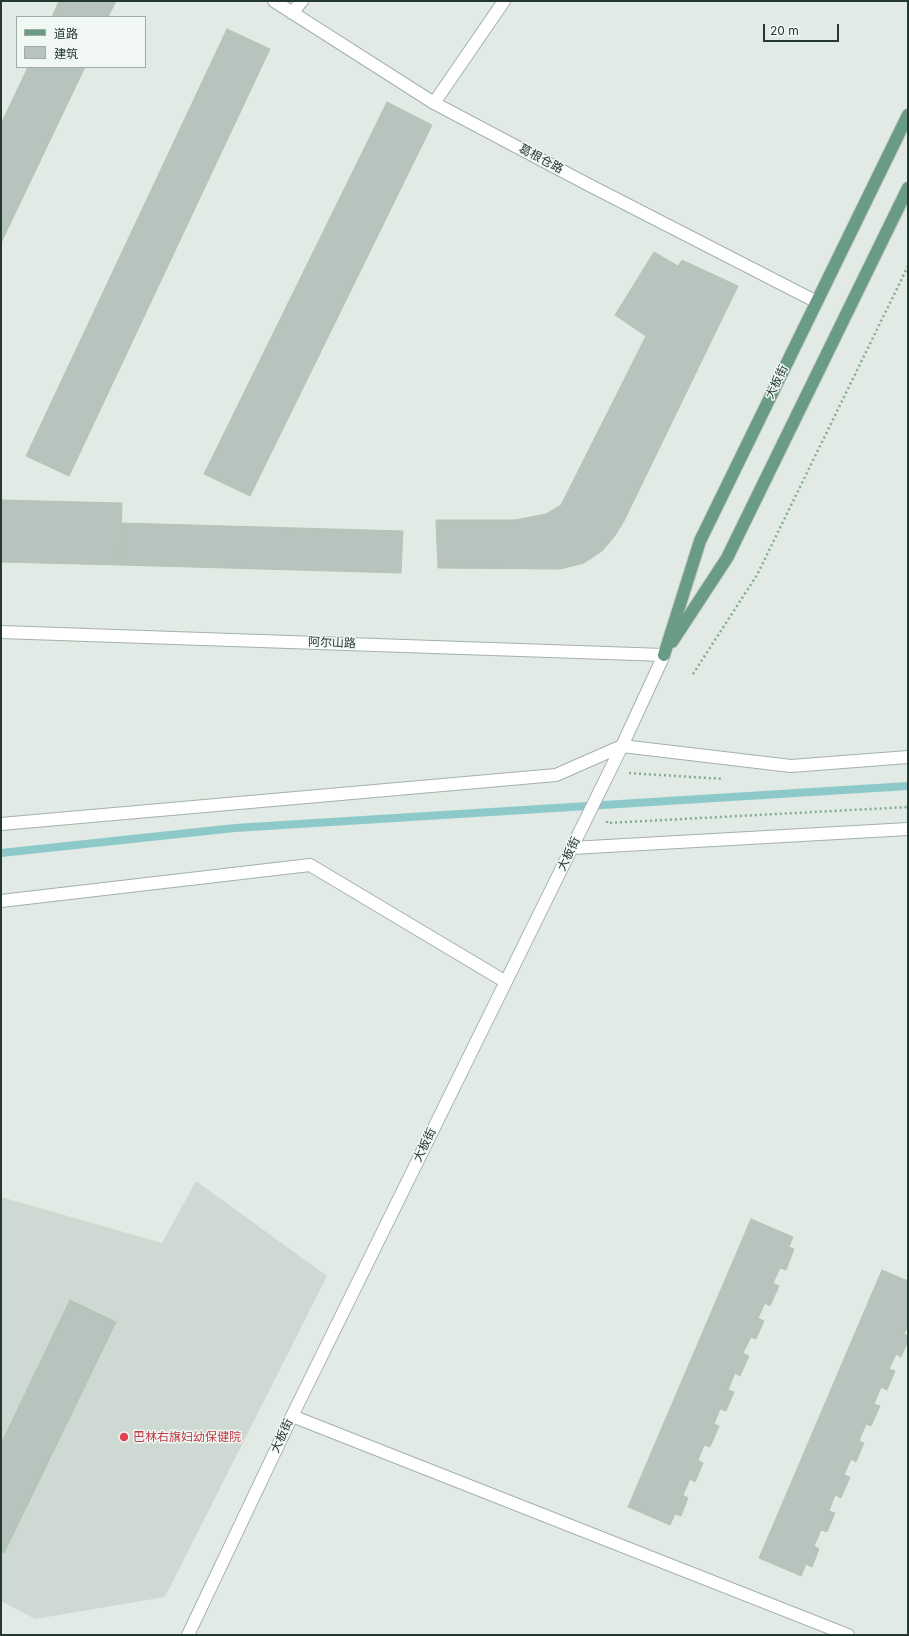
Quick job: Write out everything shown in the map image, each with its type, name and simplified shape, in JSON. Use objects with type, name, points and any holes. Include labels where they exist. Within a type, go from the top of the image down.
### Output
[{"type":"main road","name":"大板街","points":[[664,655],[700,541],[908,115]]},
{"type":"main road","name":"大板街","points":[[664,655],[727,558],[908,188]]},
{"type":"street","name":"葛根仓路","points":[[274,1],[434,103],[587,184],[817,302]]},
{"type":"street","points":[[292,13],[302,1]]},
{"type":"street","points":[[434,103],[504,1]]},
{"type":"street","name":"阿尔山路","points":[[1,632],[664,655]]},
{"type":"street","name":"大板街","points":[[188,1635],[292,1416],[622,746],[664,655]]},
{"type":"street","points":[[1,824],[556,775],[622,746],[791,766],[908,757]]},
{"type":"street","points":[[572,848],[908,829]]},
{"type":"street","points":[[1,901],[310,865],[506,982]]},
{"type":"street","points":[[292,1416],[848,1635]]},
{"type":"path","points":[[693,674],[757,574],[908,266]]},
{"type":"path","points":[[607,823],[908,807]]},
{"type":"shaded area","name":"巴林右旗妇幼保健院","points":[[196,1181],[327,1276],[165,1597],[35,1619],[1,1601],[1,1197],[162,1243]]},
{"type":"building","points":[[59,1],[116,1],[108,16],[52,16]]},
{"type":"building","points":[[227,29],[270,49],[69,476],[26,456]]},
{"type":"building","points":[[28,68],[85,68],[1,243],[1,124]]},
{"type":"building","points":[[387,102],[432,125],[250,496],[204,474]]},
{"type":"building","points":[[654,252],[678,266],[682,260],[738,286],[624,521],[614,537],[602,551],[584,563],[560,569],[438,568],[436,520],[515,520],[546,514],[561,505],[646,336],[615,315]]},
{"type":"building","points":[[1,500],[122,503],[120,565],[1,562]]},
{"type":"building","points":[[121,523],[403,531],[401,573],[120,565]]},
{"type":"building","points":[[751,1219],[793,1237],[789,1247],[794,1249],[786,1270],[780,1268],[773,1283],[779,1286],[770,1306],[765,1303],[758,1318],[764,1321],[756,1339],[751,1337],[743,1353],[749,1356],[740,1376],[735,1373],[728,1390],[734,1392],[726,1411],[720,1409],[714,1424],[719,1426],[710,1447],[704,1445],[698,1460],[703,1463],[695,1482],[690,1479],[683,1495],[688,1498],[681,1516],[675,1514],[670,1525],[628,1507]]},
{"type":"building","points":[[882,1270],[908,1281],[908,1325],[904,1334],[908,1336],[908,1341],[901,1357],[896,1354],[889,1369],[895,1371],[887,1390],[881,1387],[874,1404],[880,1406],[871,1426],[866,1424],[859,1441],[864,1443],[856,1462],[851,1459],[844,1475],[850,1477],[841,1498],[835,1495],[829,1511],[835,1513],[827,1532],[821,1530],[814,1546],[819,1549],[812,1567],[806,1564],[801,1576],[759,1558]]},
{"type":"building","points":[[70,1300],[116,1322],[4,1553],[1,1551],[1,1444]]},
{"type":"waterway","points":[[1,853],[235,828],[908,786]]},
{"type":"place","name":"巴林右旗妇幼保健院","points":[[124,1437]]}]
